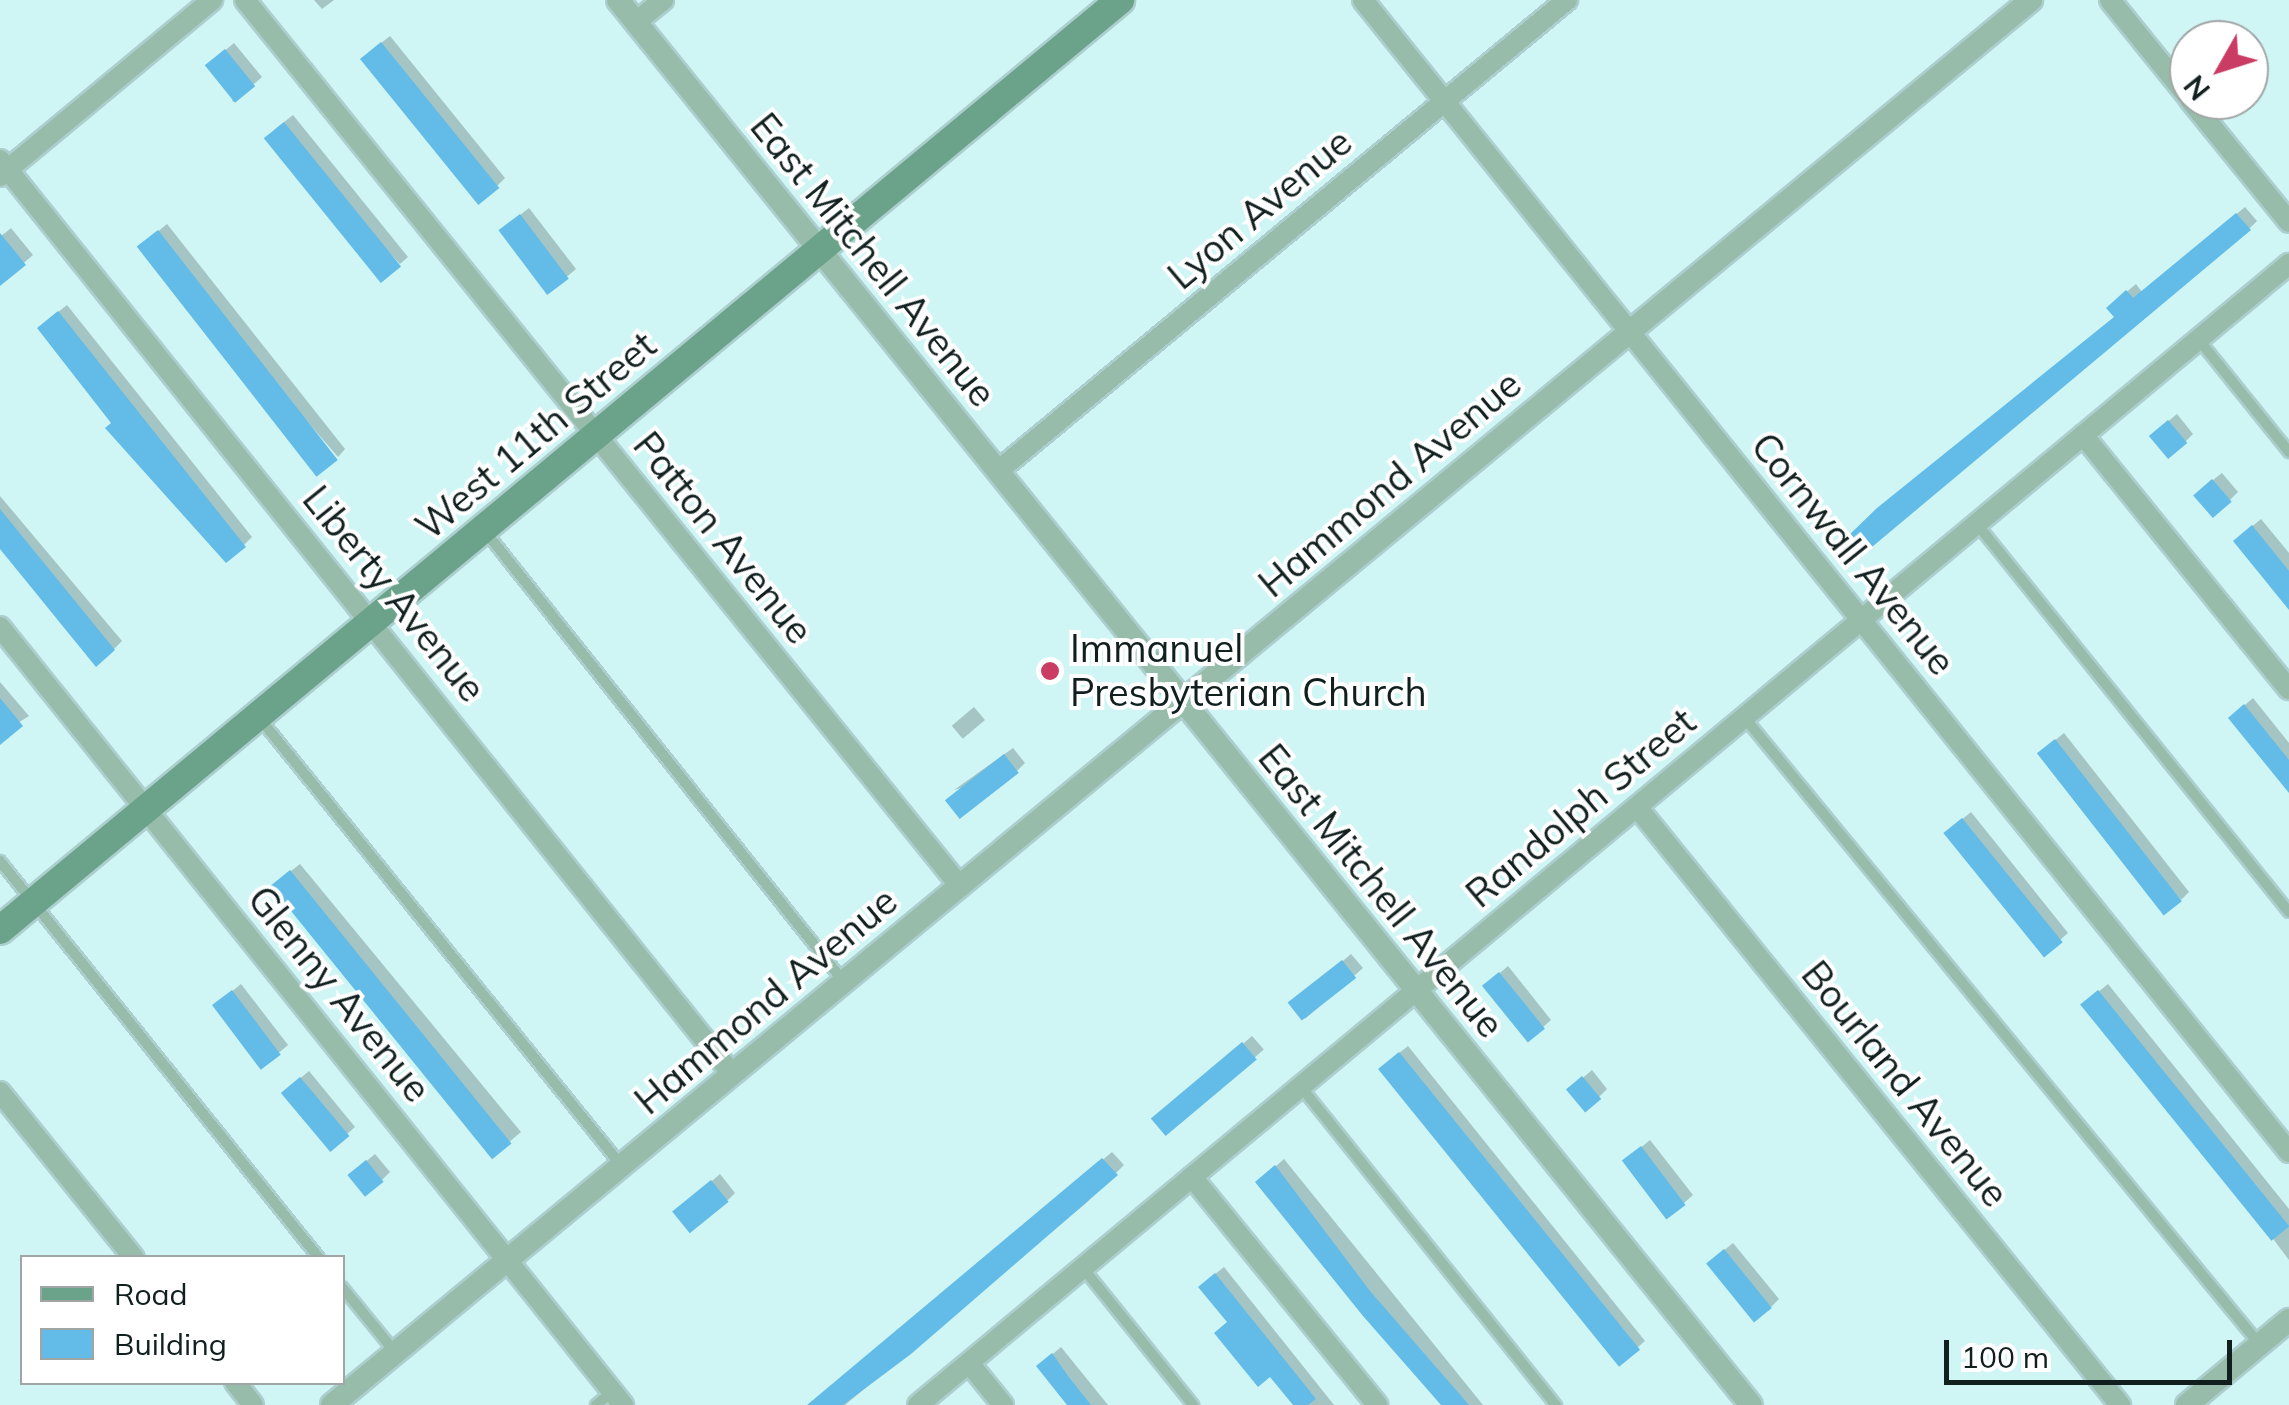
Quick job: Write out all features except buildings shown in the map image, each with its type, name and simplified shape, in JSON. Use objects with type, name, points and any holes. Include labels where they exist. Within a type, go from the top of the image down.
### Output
[{"type":"main road","name":"West 11th Street","points":[[0,930],[1120,0]]},
{"type":"street","points":[[3,169],[212,0]]},
{"type":"street","name":"Patton Avenue","points":[[245,0],[960,886]]},
{"type":"street","name":"East Mitchell Avenue","points":[[618,0],[1751,1405]]},
{"type":"street","points":[[636,22],[663,0]]},
{"type":"street","name":"Cornwall Avenue","points":[[1363,0],[2289,1152]]},
{"type":"street","name":"Lyon Avenue","points":[[998,471],[1567,0]]},
{"type":"street","name":"Hammond Avenue","points":[[332,1405],[2031,0]]},
{"type":"street","points":[[2110,0],[2169,73]]},
{"type":"street","points":[[2207,120],[2289,222]]},
{"type":"street","name":"Liberty Avenue","points":[[3,169],[372,621],[732,1074]]},
{"type":"street","name":"Randolph Street","points":[[918,1405],[2289,264]]},
{"type":"street","points":[[2083,436],[2289,689]]},
{"type":"street","name":"Glenny Avenue","points":[[0,627],[507,1260],[610,1401]]},
{"type":"street","name":"Bourland Avenue","points":[[1636,807],[2120,1405]]},
{"type":"street","points":[[0,1092],[132,1255]]},
{"type":"street","points":[[1192,1177],[1377,1405]]},
{"type":"street","points":[[2188,1405],[2289,1320]]},
{"type":"street","points":[[969,1362],[1003,1405]]},
{"type":"street","points":[[237,1385],[254,1405]]},
{"type":"lane","points":[[2199,340],[2289,452]]},
{"type":"lane","points":[[1977,524],[2289,912]]},
{"type":"lane","points":[[483,528],[845,982]]},
{"type":"lane","points":[[257,715],[622,1166]]},
{"type":"lane","points":[[1744,718],[2260,1344]]},
{"type":"lane","points":[[0,862],[317,1255]]},
{"type":"lane","points":[[1300,1087],[1556,1405]]},
{"type":"lane","points":[[1082,1268],[1193,1405]]},
{"type":"lane","points":[[345,1290],[396,1352]]},
{"type":"place","name":"Immanuel Presbyterian Church","points":[[1050,671]]}]
